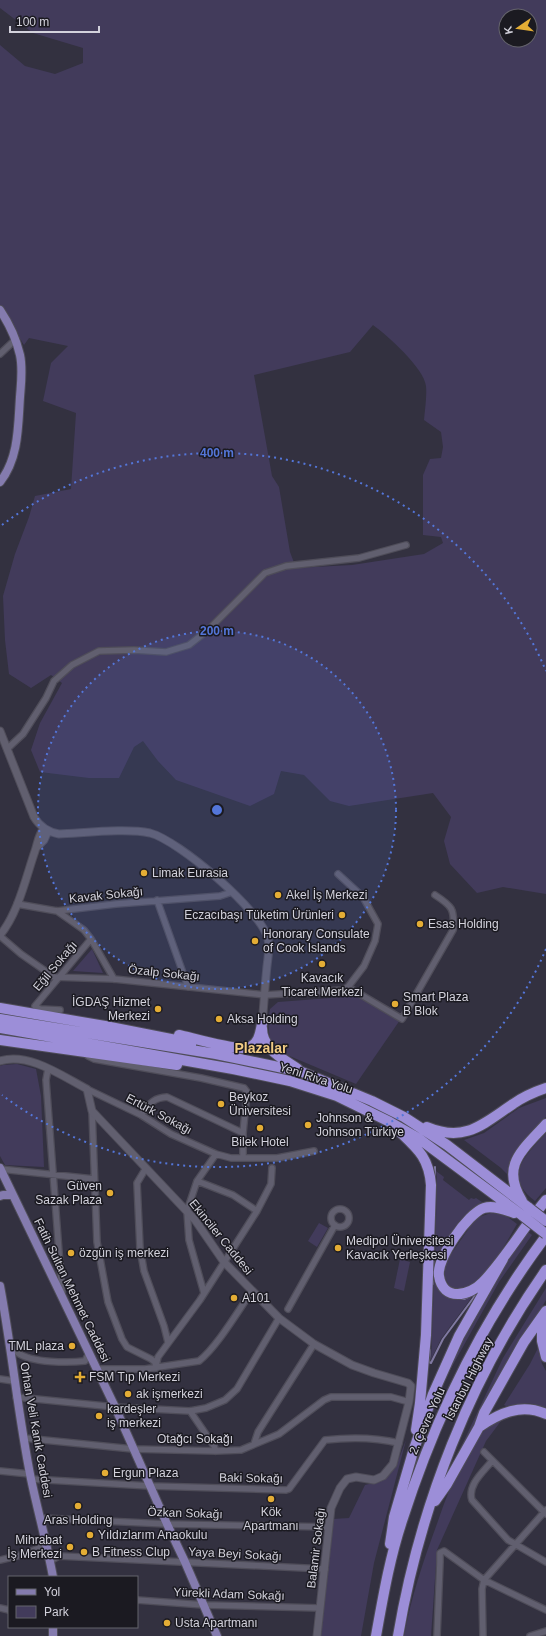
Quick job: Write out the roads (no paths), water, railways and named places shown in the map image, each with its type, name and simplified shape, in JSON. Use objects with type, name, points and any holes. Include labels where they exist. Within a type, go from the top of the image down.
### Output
[{"type":"highway","points":[[0,1008],[181,1041],[216,1054]]},
{"type":"highway","points":[[0,1019],[216,1054],[302,1072]]},
{"type":"highway","points":[[105,1026],[130,1024],[238,1048],[249,1048],[257,1042],[262,1024]]},
{"type":"highway","points":[[262,1024],[262,1033],[267,1046],[302,1072]]},
{"type":"highway","name":"Yeni Riva Yolu","points":[[0,1028],[233,1069],[290,1082],[337,1096],[390,1122],[418,1138],[526,1212]]},
{"type":"highway","points":[[0,1040],[155,1063],[265,1076]]},
{"type":"highway","name":"Yeni Riva Yolu","points":[[302,1072],[372,1101],[404,1117],[447,1145],[501,1186],[526,1212]]},
{"type":"highway","points":[[404,1117],[441,1132],[457,1133],[469,1131],[484,1124],[525,1097],[546,1088]]},
{"type":"highway","points":[[390,1122],[410,1140],[424,1157],[429,1170],[431,1185],[424,1367],[413,1452]]},
{"type":"highway","points":[[546,1124],[521,1152],[514,1164],[512,1175],[518,1195],[526,1212],[546,1235]]},
{"type":"highway","points":[[546,1200],[502,1259],[479,1286],[467,1293],[459,1294],[452,1293],[441,1283],[439,1275],[442,1259],[472,1215],[484,1208],[493,1207],[526,1212],[546,1221]]},
{"type":"highway","name":"2. Çevre Yolu","points":[[376,1636],[384,1593],[402,1519],[430,1443],[487,1327],[531,1256],[546,1235]]},
{"type":"highway","points":[[384,1593],[394,1517],[413,1452],[434,1394],[459,1336],[502,1259]]},
{"type":"highway","name":"İstanbul Highway","points":[[430,1507],[440,1474],[474,1394],[505,1335],[546,1270]]},
{"type":"highway","points":[[398,1636],[403,1603],[415,1555],[430,1507],[447,1484],[479,1427],[484,1413],[524,1342],[544,1314]]},
{"type":"highway","points":[[544,1314],[542,1341],[546,1357]]},
{"type":"highway","points":[[479,1427],[495,1417],[514,1410],[532,1409],[546,1414]]},
{"type":"main road","points":[[0,310],[11,327],[16,339],[22,370],[16,443],[11,463],[0,482]]},
{"type":"main road","name":"Fatih Sultan Mehmet Caddesi","points":[[0,1168],[115,1407],[132,1449],[185,1562],[217,1636]]},
{"type":"main road","points":[[0,1196],[12,1195]]},
{"type":"main road","name":"Orhan Veli Kanık Caddesi","points":[[0,1286],[3,1317],[9,1342],[16,1396],[30,1476],[41,1518],[53,1576]]},
{"type":"street","points":[[1,352],[16,339]]},
{"type":"street","points":[[7,749],[23,734],[54,681],[72,665],[99,652],[134,650],[166,652],[190,645],[208,630],[265,573],[286,566],[359,558],[406,545]]},
{"type":"street","points":[[0,731],[36,820],[41,838]]},
{"type":"street","points":[[36,820],[46,829],[59,834]]},
{"type":"street","points":[[46,829],[36,849],[16,904],[0,936],[21,954],[54,977],[60,977]]},
{"type":"street","points":[[41,838],[59,834],[142,832],[159,836],[200,864],[232,892],[258,920],[266,932],[269,946],[262,1024]]},
{"type":"street","points":[[338,874],[363,898],[378,924],[375,941],[364,966],[348,987],[402,1019],[453,930],[454,914],[450,905],[435,895]]},
{"type":"street","name":"Kavak Sokağı","points":[[16,904],[57,911],[158,900],[220,896],[232,892]]},
{"type":"street","points":[[158,900],[188,987]]},
{"type":"street","points":[[57,911],[84,930],[92,939],[114,979]]},
{"type":"street","name":"Eğil Sokağı","points":[[60,1010],[40,1009],[35,1006],[92,939]]},
{"type":"street","name":"Özalp Sokağı","points":[[60,977],[114,979],[265,995],[330,992],[342,990],[348,987]]},
{"type":"street","points":[[79,1052],[94,1059],[201,1078],[244,1088],[247,1092],[243,1133],[243,1157]]},
{"type":"street","name":"Ertürk Sokağı","points":[[0,1061],[18,1059],[39,1065],[141,1115],[171,1134],[216,1154],[231,1158],[277,1158],[314,1152]]},
{"type":"street","points":[[48,1069],[46,1080],[62,1296]]},
{"type":"street","points":[[87,1089],[92,1111],[97,1242],[108,1302],[122,1339],[127,1347],[151,1359],[155,1362],[156,1368]]},
{"type":"street","points":[[141,1115],[153,1100],[159,1097],[167,1097],[243,1133]]},
{"type":"street","name":"Ekinciler Caddesi","points":[[92,1111],[187,1211],[224,1262],[279,1318],[314,1344],[352,1365],[408,1383],[411,1386]]},
{"type":"street","points":[[204,1293],[189,1240],[187,1211],[197,1182],[216,1154]]},
{"type":"street","points":[[0,1168],[94,1178]]},
{"type":"street","points":[[146,1168],[137,1183],[140,1248],[144,1271],[164,1326],[168,1342]]},
{"type":"street","points":[[156,1368],[158,1357],[204,1293],[257,1211],[271,1184],[272,1168]]},
{"type":"street","points":[[197,1182],[233,1195],[257,1211]]},
{"type":"street","points":[[288,1309],[335,1225]]},
{"type":"street","points":[[97,1369],[156,1368],[199,1361],[205,1356],[252,1291]]},
{"type":"street","points":[[16,1396],[115,1407],[190,1411],[206,1408],[225,1400],[237,1389],[279,1318]]},
{"type":"street","points":[[9,1342],[16,1352],[26,1358],[71,1363],[85,1361],[89,1353]]},
{"type":"street","points":[[254,1444],[258,1432],[314,1344]]},
{"type":"street","points":[[0,1379],[14,1381]]},
{"type":"street","name":"Balamir Sokağı","points":[[317,1636],[330,1508],[340,1488],[347,1479],[356,1477],[374,1480],[383,1476],[393,1464],[409,1402],[411,1386]]},
{"type":"street","name":"Otağcı Sokağı","points":[[24,1438],[132,1449],[216,1451],[241,1450],[279,1434],[324,1400],[332,1397],[391,1397],[409,1402]]},
{"type":"street","points":[[190,1411],[216,1451]]},
{"type":"street","name":"Baki Sokağı","points":[[150,1486],[286,1490],[289,1489],[325,1440],[363,1437],[379,1438],[399,1443]]},
{"type":"street","points":[[482,1636],[482,1589],[484,1580],[545,1512],[484,1452]]},
{"type":"street","points":[[492,1461],[472,1486],[471,1497],[508,1540],[546,1562]]},
{"type":"street","points":[[0,1471],[30,1476],[150,1486]]},
{"type":"street","name":"Özkan Sokağı","points":[[41,1518],[166,1524],[329,1527]]},
{"type":"street","points":[[0,1560],[25,1554],[46,1546]]},
{"type":"street","points":[[437,1636],[440,1553],[444,1551],[484,1580],[546,1610]]},
{"type":"street","name":"Yaya Beyi Sokağı","points":[[50,1561],[59,1556],[325,1569]]},
{"type":"street","name":"Yürekli Adam Sokağı","points":[[138,1600],[204,1605],[320,1608]]},
{"type":"street","points":[[530,1636],[546,1631]]},
{"type":"waterway","points":[[433,1284],[435,1167]]},
{"type":"waterway","points":[[434,1277],[433,1271],[438,1258]]},
{"type":"waterway","points":[[430,1350],[429,1362],[431,1363],[443,1339],[477,1293],[464,1299],[454,1298]]},
{"type":"place","name":"Limak Eurasia","points":[[144,873]]},
{"type":"place","name":"Akel İş Merkezi","points":[[278,895]]},
{"type":"place","name":"Eczacıbaşı Tüketim Ürünleri","points":[[342,915]]},
{"type":"place","name":"Esas Holding","points":[[420,924]]},
{"type":"place","name":"Honorary Consulate of Cook Islands","points":[[255,941]]},
{"type":"place","name":"Kavacık Ticaret Merkezi","points":[[322,964]]},
{"type":"place","name":"Smart Plaza B Blok","points":[[395,1004]]},
{"type":"place","name":"İGDAŞ Hizmet Merkezi","points":[[158,1009]]},
{"type":"place","name":"Aksa Holding","points":[[219,1019]]},
{"type":"place","name":"Beykoz Üniversitesi","points":[[221,1104]]},
{"type":"place","name":"Johnson & Johnson Türkiye","points":[[308,1125]]},
{"type":"place","name":"Bilek Hotel","points":[[260,1128]]},
{"type":"place","name":"Güven Sazak Plaza","points":[[110,1193]]},
{"type":"place","name":"Medipol Üniversitesi Kavacık Yerleşkesi","points":[[338,1248]]},
{"type":"place","name":"özgün iş merkezi","points":[[71,1253]]},
{"type":"place","name":"A101","points":[[234,1298]]},
{"type":"place","name":"TML plaza","points":[[72,1346]]},
{"type":"place","name":"FSM Tıp Merkezi","points":[[80,1377]]},
{"type":"place","name":"ak işmerkezi","points":[[128,1394]]},
{"type":"place","name":"kardeşler iş merkezi","points":[[99,1416]]},
{"type":"place","name":"Ergun Plaza","points":[[105,1473]]},
{"type":"place","name":"Kök Apartmanı","points":[[271,1499]]},
{"type":"place","name":"Aras Holding","points":[[78,1506]]},
{"type":"place","name":"Yıldızlarım Anaokulu","points":[[90,1535]]},
{"type":"place","name":"Mihrabat İş Merkezi","points":[[70,1547]]},
{"type":"place","name":"B Fitness Clup","points":[[84,1552]]},
{"type":"place","name":"Usta Apartmanı","points":[[167,1623]]},
{"type":"district","name":"Plazalar","points":[[261,1048]]}]
